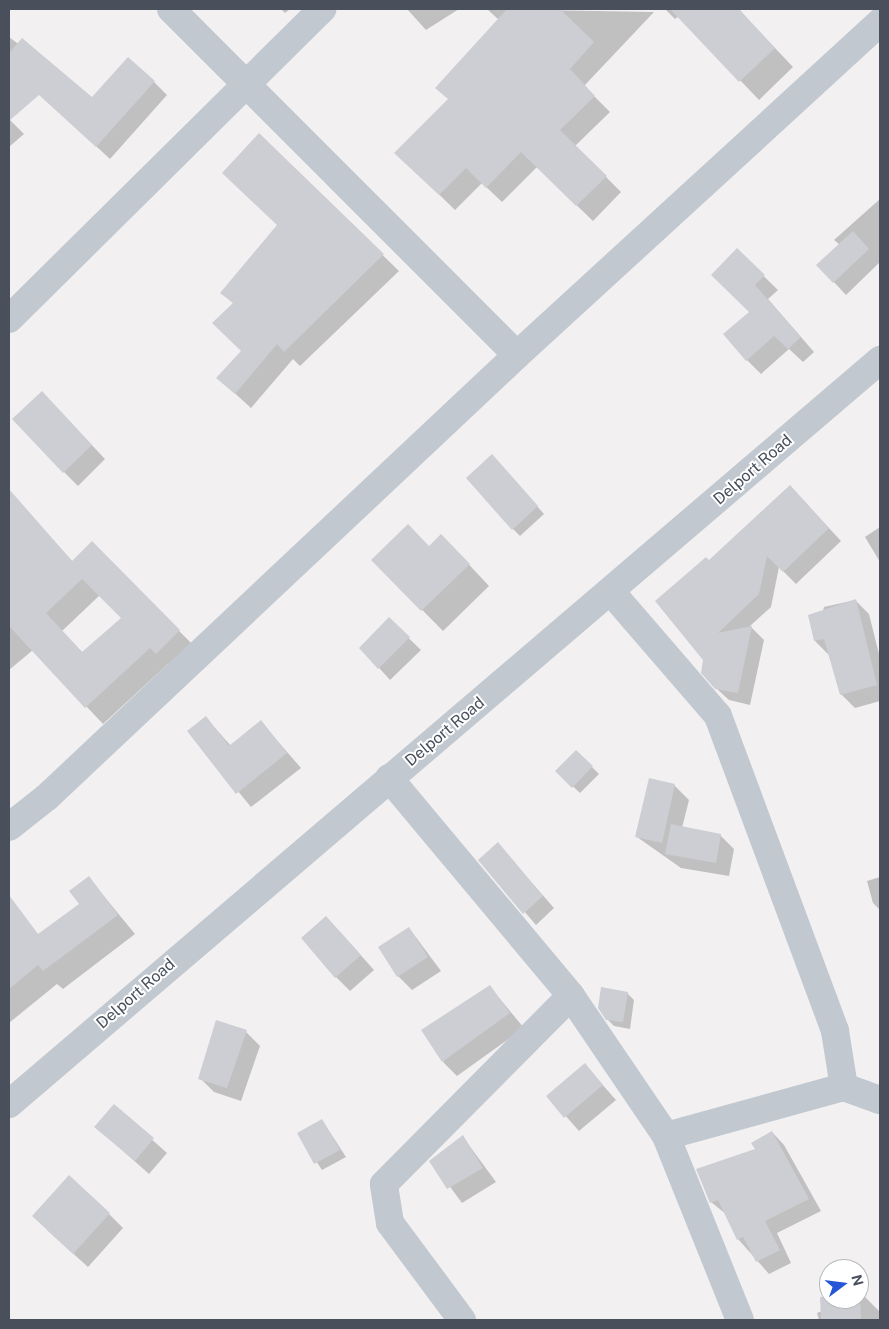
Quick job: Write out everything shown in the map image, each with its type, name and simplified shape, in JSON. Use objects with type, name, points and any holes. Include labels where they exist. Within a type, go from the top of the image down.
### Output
[{"type":"street","points":[[171,9],[517,355]]},
{"type":"street","points":[[9,319],[248,85],[322,9]]},
{"type":"street","points":[[9,827],[47,797],[517,355],[880,22]]},
{"type":"street","name":"Delport Road","points":[[9,1104],[389,778],[612,593],[880,360]]},
{"type":"street","points":[[612,593],[718,716],[835,1031],[844,1087]]},
{"type":"street","points":[[389,778],[571,996],[666,1136],[740,1320]]},
{"type":"street","points":[[462,1320],[390,1223],[384,1184],[571,996]]},
{"type":"street","points":[[666,1136],[844,1087],[880,1100]]},
{"type":"building","points":[[507,9],[560,9],[594,42],[570,69],[595,96],[560,130],[607,176],[576,206],[521,152],[486,188],[466,168],[439,195],[394,153],[448,99],[435,88]]},
{"type":"building","points":[[670,9],[739,9],[775,48],[739,82]]},
{"type":"building","points":[[22,38],[92,97],[128,57],[155,81],[96,147],[39,95],[9,121],[9,53]]},
{"type":"building","points":[[259,133],[384,254],[284,352],[277,344],[235,394],[216,378],[241,351],[212,323],[233,303],[220,293],[277,225],[222,173]]},
{"type":"building","points":[[853,231],[869,249],[833,283],[816,265]]},
{"type":"building","points":[[737,248],[765,275],[755,285],[801,337],[788,349],[774,336],[746,361],[723,334],[749,312],[711,275]]},
{"type":"building","points":[[42,391],[92,445],[63,473],[12,419]]},
{"type":"building","points":[[492,454],[538,506],[512,530],[466,478]]},
{"type":"building","points":[[790,485],[829,528],[783,572],[767,556],[759,594],[718,633],[752,626],[738,693],[715,689],[701,673],[703,660],[655,601],[706,557],[709,560]]},
{"type":"building","points":[[9,489],[72,561],[92,541],[180,630],[156,654],[150,648],[85,708],[9,626]],"holes":[[[82,579],[121,618],[82,652],[46,613]]]},
{"type":"building","points":[[408,524],[429,546],[441,534],[470,564],[421,611],[371,560]]},
{"type":"building","points":[[856,599],[877,685],[840,695],[824,639],[814,641],[808,615]]},
{"type":"building","points":[[389,617],[410,637],[378,669],[359,648]]},
{"type":"building","points":[[206,716],[229,746],[261,720],[287,753],[236,794],[187,731]]},
{"type":"building","points":[[576,750],[593,766],[572,788],[555,771]]},
{"type":"building","points":[[649,778],[675,784],[662,843],[635,837]]},
{"type":"building","points":[[671,824],[721,834],[716,863],[665,854]]},
{"type":"building","points":[[498,842],[543,896],[523,914],[478,860]]},
{"type":"building","points":[[89,876],[118,915],[43,971],[38,965],[9,989],[9,895],[38,934],[79,904],[69,891]]},
{"type":"building","points":[[326,916],[361,955],[335,978],[301,938]]},
{"type":"building","points":[[409,927],[428,957],[397,977],[378,947]]},
{"type":"building","points":[[490,985],[510,1013],[442,1062],[421,1030]]},
{"type":"building","points":[[601,987],[628,992],[623,1022],[606,1020],[598,1008]]},
{"type":"building","points":[[216,1020],[247,1030],[227,1088],[198,1079]]},
{"type":"building","points":[[585,1063],[603,1085],[564,1118],[546,1096]]},
{"type":"building","points":[[114,1104],[154,1138],[135,1161],[94,1127]]},
{"type":"building","points":[[322,1119],[340,1150],[314,1164],[297,1133]]},
{"type":"building","points":[[772,1131],[809,1199],[765,1221],[780,1250],[756,1262],[743,1237],[737,1240],[718,1200],[710,1203],[696,1169],[755,1149],[751,1143]]},
{"type":"building","points":[[463,1135],[483,1168],[447,1189],[429,1161]]},
{"type":"building","points":[[69,1175],[110,1213],[73,1254],[32,1216]]},
{"type":"building","points":[[821,1309],[861,1309],[861,1320],[821,1320]]}]
